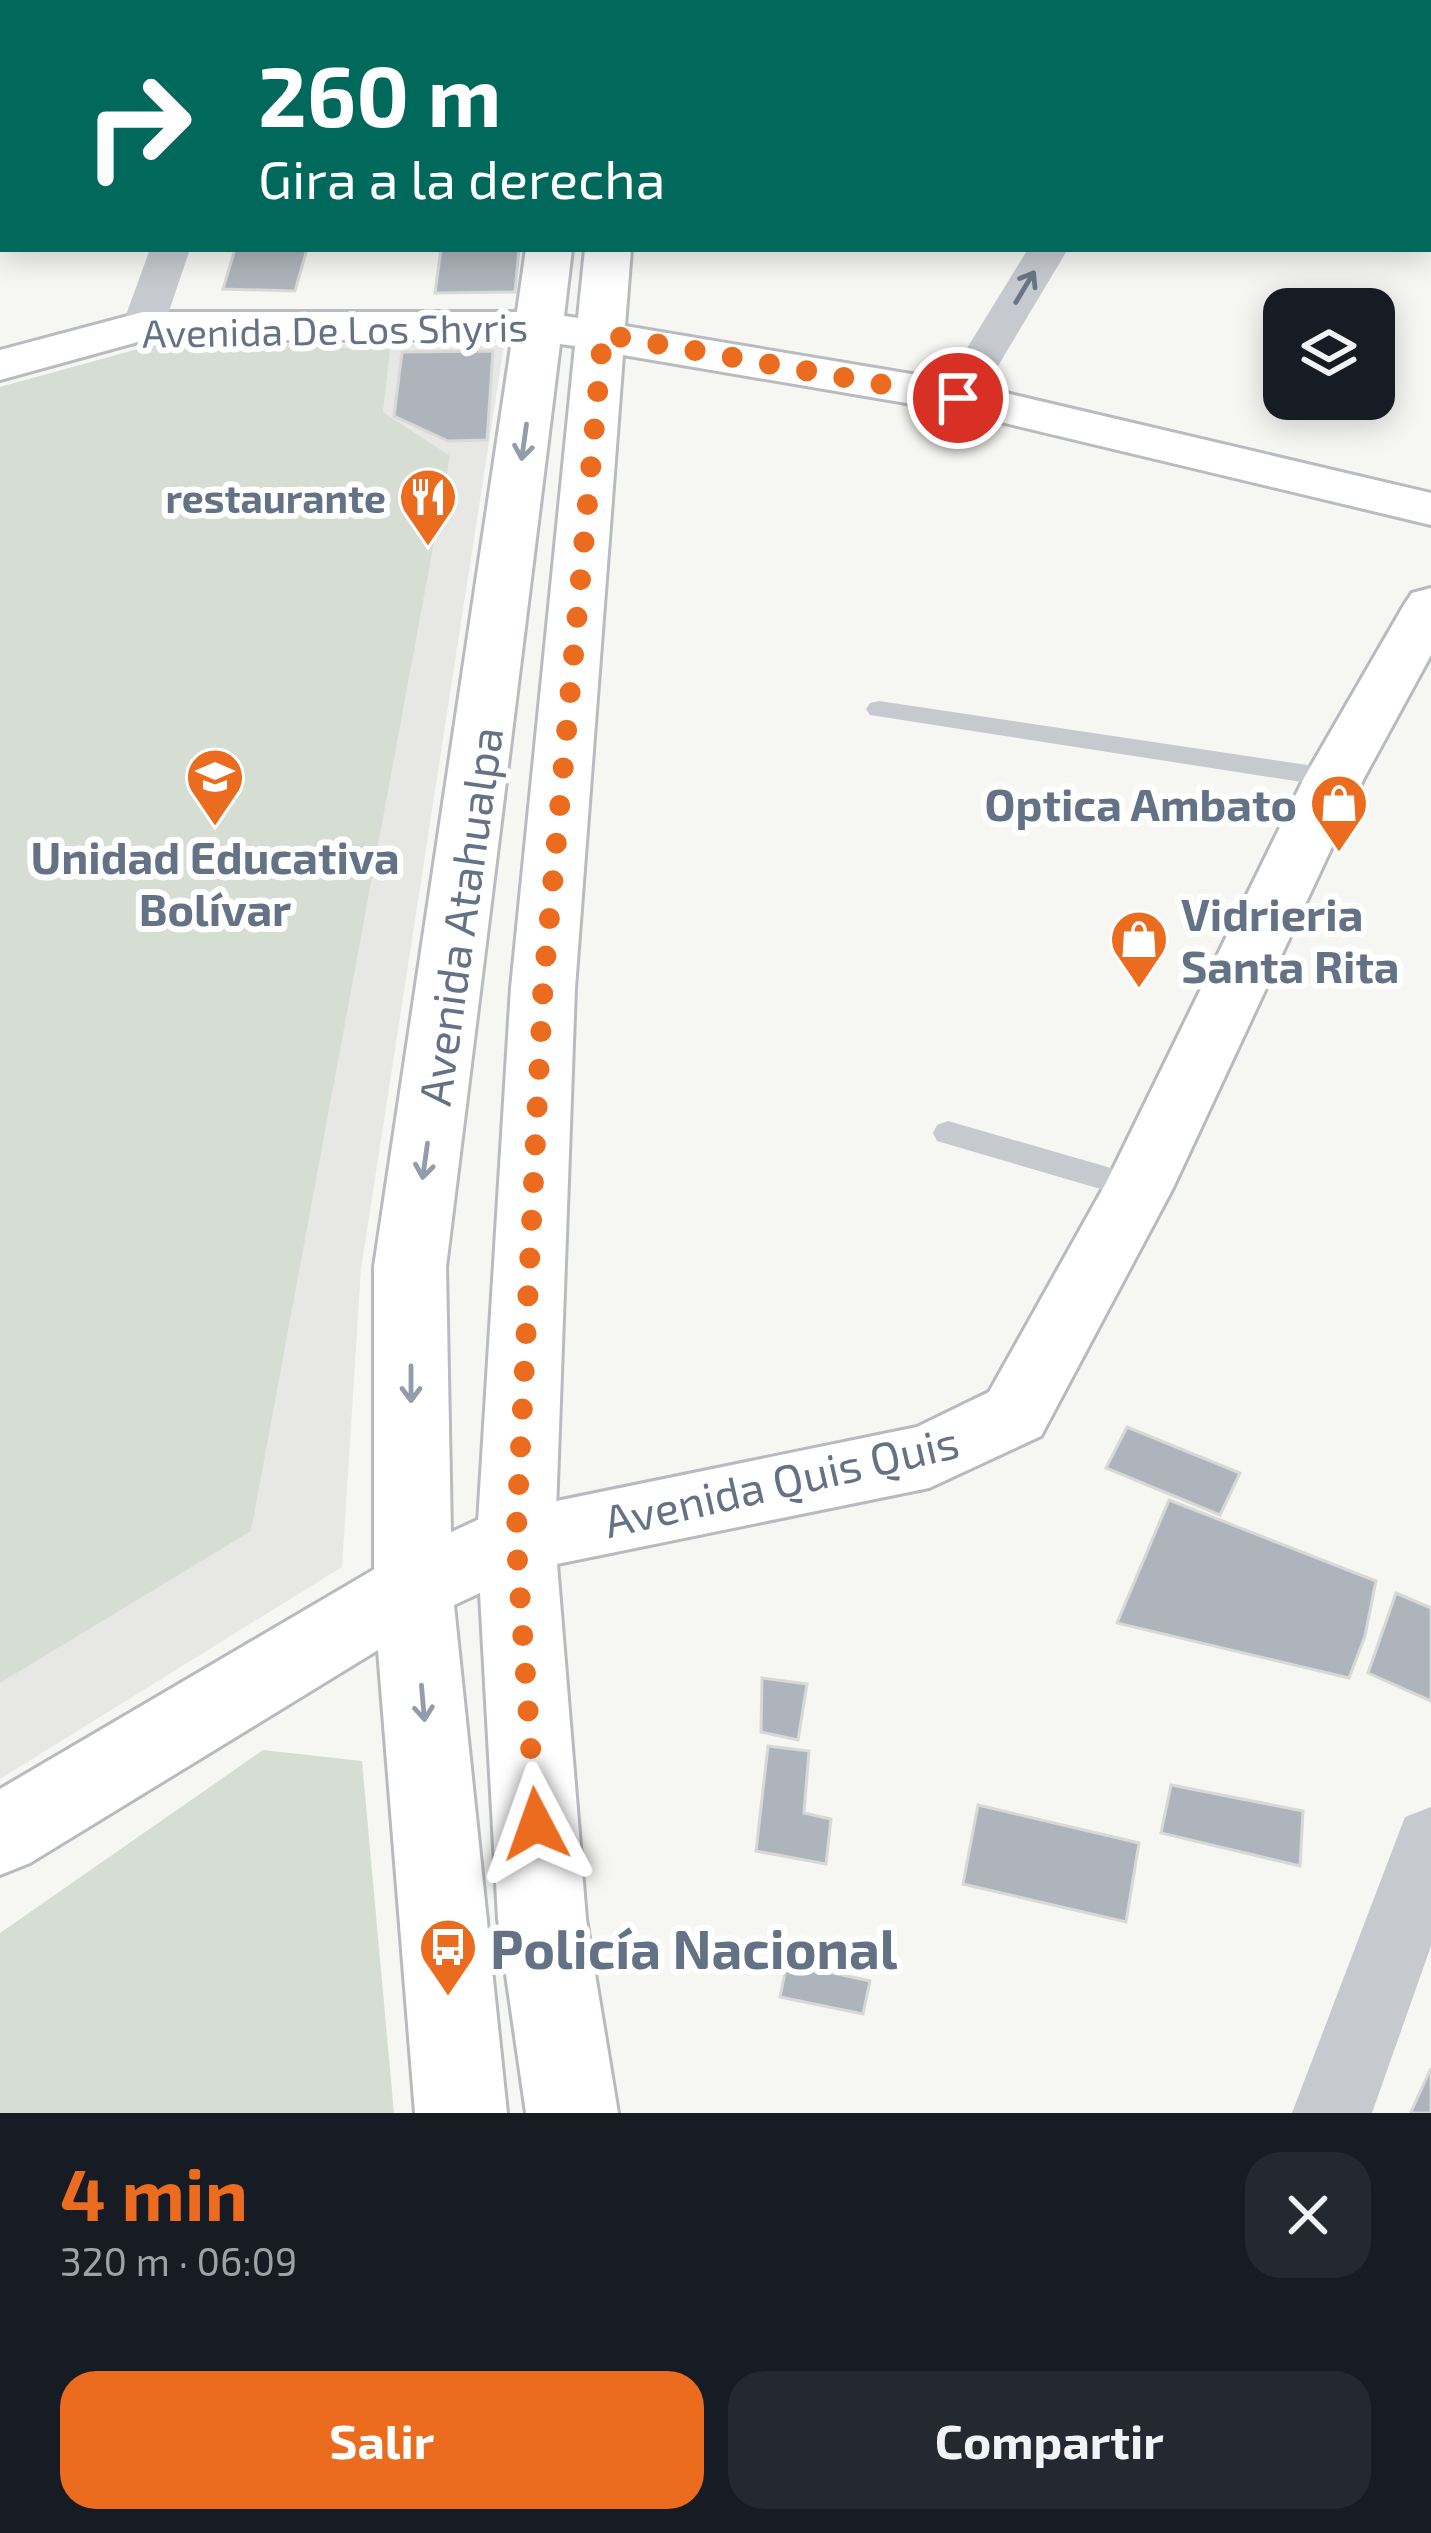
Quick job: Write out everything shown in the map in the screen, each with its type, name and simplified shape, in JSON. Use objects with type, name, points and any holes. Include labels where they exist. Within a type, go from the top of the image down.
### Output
[{"type":"main road","name":"Avenida Atahualpa","points":[[550,252],[571,330],[516,1539],[542,1919],[572,2113]]},
{"type":"main road","name":"Avenida Atahualpa","points":[[461,2113],[413,1587],[410,1267],[571,330],[607,252]]},
{"type":"main road","name":"Avenida De Los Shyris","points":[[0,365],[143,326],[571,330],[958,398],[1431,509]]},
{"type":"main road","name":"Avenida Quis Quis","points":[[0,1835],[413,1587],[516,1539],[928,1456],[974,1438],[1015,1414],[1138,1188],[1334,778],[1431,605]]},
{"type":"street","points":[[143,326],[169,252]]},
{"type":"street","points":[[958,398],[1046,252]]},
{"type":"street","points":[[1332,2113],[1431,1842]]},
{"type":"lane","points":[[879,709],[1334,778]]},
{"type":"lane","points":[[948,1133],[1138,1188]]},
{"type":"shaded area","name":"Unidad Educativa Bolívar","points":[[160,343],[504,345],[361,1269],[342,1567],[0,1779],[0,387]]},
{"type":"shaded area","name":"Unidad Educativa Bolívar","points":[[160,343],[390,349],[383,412],[450,456],[251,1531],[0,1683],[0,387]]},
{"type":"shaded area","points":[[263,1750],[362,1761],[394,2113],[0,2113],[0,1933]]},
{"type":"building","points":[[234,252],[306,252],[295,291],[223,289]]},
{"type":"building","points":[[441,252],[519,252],[515,292],[435,293]]},
{"type":"building","points":[[493,351],[487,440],[448,441],[394,416],[402,352]]},
{"type":"building","points":[[1127,1427],[1240,1473],[1220,1515],[1106,1468]]},
{"type":"building","points":[[1169,1500],[1376,1581],[1365,1636],[1349,1678],[1117,1623]]},
{"type":"building","points":[[1396,1593],[1431,1608],[1431,1701],[1368,1673]]},
{"type":"building","points":[[762,1678],[807,1684],[798,1740],[761,1732]]},
{"type":"building","points":[[768,1746],[809,1751],[804,1813],[831,1819],[826,1864],[756,1851]]},
{"type":"building","points":[[1171,1785],[1303,1811],[1300,1866],[1161,1833]]},
{"type":"building","points":[[978,1805],[1139,1843],[1126,1922],[963,1884]]},
{"type":"building","points":[[787,1963],[870,1981],[863,2014],[780,1997]]},
{"type":"building","points":[[1431,2068],[1431,2113],[1413,2113],[1411,2112]]},
{"type":"place","name":"restaurante","points":[[428,548]]},
{"type":"place","name":"Unidad Educativa Bolívar","points":[[215,828]]},
{"type":"place","name":"Optica Ambato","points":[[1339,854]]},
{"type":"place","name":"Vidrieria Santa Rita","points":[[1139,990]]},
{"type":"place","name":"Policía Nacional","points":[[448,1998]]},
{"type":"route","points":[[536,1824],[516,1539],[543,988],[603,334],[958,398]]}]
